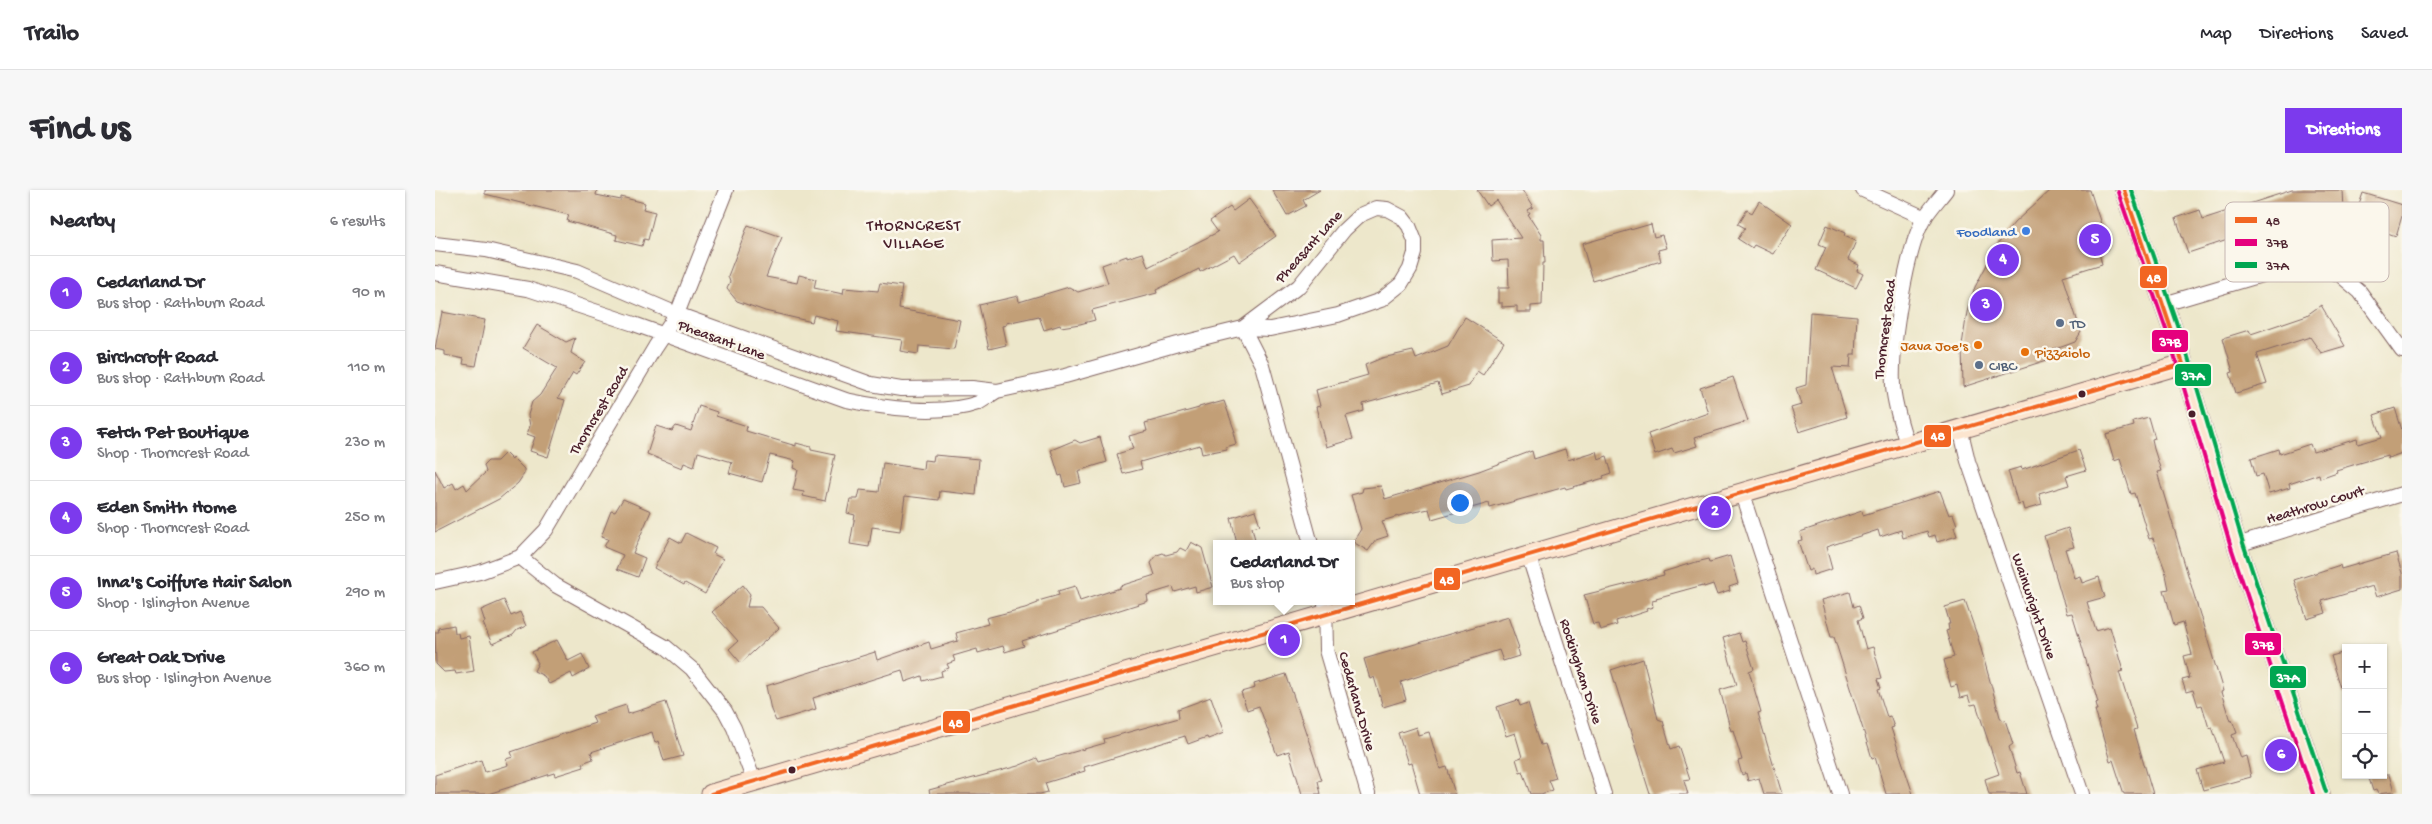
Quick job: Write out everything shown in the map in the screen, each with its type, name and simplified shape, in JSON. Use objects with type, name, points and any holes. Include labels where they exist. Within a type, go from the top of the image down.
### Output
[{"type":"street","name":"Thorncrest Road","points":[[435,582],[480,572],[520,557],[546,530],[655,347],[665,335],[677,314],[726,190]]},
{"type":"street","points":[[1863,190],[1925,218]]},
{"type":"street","name":"Thorncrest Road","points":[[1907,445],[1895,400],[1893,362],[1904,285],[1917,235],[1925,218],[1946,190]]},
{"type":"street","points":[[2124,190],[2164,304],[2237,545],[2318,794]]},
{"type":"street","name":"Pheasant Lane","points":[[435,244],[486,250],[577,271],[677,314],[871,384],[901,390],[972,388],[997,391],[1065,376],[1243,328],[1270,329],[1338,315],[1388,296],[1401,284],[1414,258],[1415,241],[1409,226],[1402,217],[1387,209],[1375,208],[1360,215],[1344,230],[1299,286],[1243,328]]},
{"type":"street","name":"Pheasant Lane","points":[[435,273],[528,289],[665,335],[837,397],[876,407],[913,410],[947,408],[978,403],[997,391]]},
{"type":"street","points":[[2164,304],[2238,282]]},
{"type":"street","points":[[2348,282],[2360,292],[2402,350]]},
{"type":"street","points":[[1243,328],[1262,365],[1310,540]]},
{"type":"street","points":[[1355,600],[1529,557],[1959,428],[2183,364]]},
{"type":"street","name":"Wainwright Drive","points":[[1959,428],[2081,794]]},
{"type":"street","points":[[1742,494],[1840,794]]},
{"type":"street","name":"Heathrow Court","points":[[2237,545],[2402,494]]},
{"type":"street","points":[[520,557],[555,585],[666,647],[692,669],[725,710],[734,728],[753,782]]},
{"type":"street","name":"Rockingham Drive","points":[[1529,557],[1604,794]]},
{"type":"street","points":[[711,794],[1325,608]]},
{"type":"street","name":"Cedarland Drive","points":[[1325,608],[1326,650],[1368,794]]},
{"type":"building","points":[[485,190],[597,190],[596,195],[621,200],[621,197],[645,203],[643,209],[655,212],[648,240],[644,239],[642,246],[616,240],[617,235],[567,221],[569,215],[485,194]]},
{"type":"building","points":[[1272,190],[1320,190],[1303,200],[1306,206],[1287,216]]},
{"type":"building","points":[[1477,190],[1522,190],[1533,208],[1528,211],[1530,214],[1528,215],[1541,235],[1541,240],[1544,240],[1545,263],[1543,263],[1542,305],[1531,306],[1531,312],[1517,312],[1517,306],[1502,307],[1502,303],[1498,303],[1498,288],[1509,288],[1508,260],[1493,261],[1492,240],[1521,238],[1496,200],[1488,206]]},
{"type":"building","points":[[2050,190],[2090,190],[2109,249],[2099,252],[2102,264],[2063,276],[2081,332],[2075,342],[2045,353],[2047,360],[1963,387],[1962,345],[1967,312],[1975,287],[1998,244],[2014,223]]},
{"type":"building","points":[[2292,190],[2342,190],[2343,202],[2255,202]]},
{"type":"building","points":[[2363,193],[2402,205],[2402,216],[2396,236],[2389,234],[2389,202],[2360,202]]},
{"type":"building","points":[[1249,199],[1276,236],[1239,262],[1234,254],[1200,272],[1199,269],[1156,290],[1157,293],[1092,310],[1095,320],[1080,324],[1061,327],[1060,325],[1044,330],[1039,316],[1006,323],[1006,325],[1002,326],[1006,345],[989,349],[979,305],[1018,296],[1019,302],[1069,287],[1078,292],[1108,283],[1102,265],[1127,256],[1127,258],[1143,253],[1148,267],[1218,232],[1210,221],[1230,207],[1233,211]]},
{"type":"building","points":[[1759,201],[1792,224],[1773,254],[1754,245],[1752,248],[1738,239],[1745,228],[1738,224],[1747,210],[1752,213]]},
{"type":"building","points":[[2200,210],[2203,219],[2225,212],[2225,241],[2188,253],[2176,218]]},
{"type":"building","points":[[1651,224],[1654,237],[1662,235],[1666,248],[1658,250],[1661,261],[1593,281],[1582,244]]},
{"type":"building","points":[[748,225],[782,237],[766,277],[797,283],[799,275],[816,279],[814,288],[843,294],[844,288],[878,291],[880,283],[902,286],[899,309],[960,320],[954,349],[919,346],[918,354],[900,351],[902,340],[836,331],[838,321],[814,315],[812,322],[765,311],[737,301],[727,289],[730,282],[728,276]]},
{"type":"building","points":[[1827,225],[1845,233],[1844,236],[1856,241],[1848,260],[1859,265],[1857,271],[1863,274],[1856,288],[1816,270],[1826,247],[1819,244]]},
{"type":"building","points":[[2321,305],[2345,346],[2321,353],[2310,337],[2257,354],[2267,384],[2236,393],[2230,373],[2233,372],[2223,338],[2249,330],[2251,334],[2307,315]]},
{"type":"building","points":[[442,312],[485,320],[476,366],[463,364],[464,359],[445,355],[445,351],[435,349]]},
{"type":"building","points":[[1810,312],[1857,316],[1855,355],[1851,355],[1850,368],[1832,367],[1847,417],[1799,432],[1791,408],[1801,405],[1796,388],[1806,385]]},
{"type":"building","points":[[1465,317],[1504,342],[1483,375],[1477,371],[1469,386],[1442,394],[1438,383],[1363,404],[1364,411],[1346,416],[1353,439],[1326,447],[1316,407],[1320,406],[1316,390],[1368,375],[1365,365],[1382,358],[1413,351],[1416,359],[1448,346]]},
{"type":"building","points":[[537,325],[566,342],[575,338],[571,353],[585,362],[576,375],[573,373],[558,398],[565,400],[548,457],[530,451],[535,437],[527,434],[530,426],[528,415],[532,402],[540,395],[557,368],[523,348]]},
{"type":"building","points":[[1733,377],[1748,421],[1694,438],[1697,446],[1674,453],[1672,449],[1655,455],[1648,434],[1708,413],[1700,388]]},
{"type":"building","points":[[1224,401],[1235,432],[1233,432],[1236,444],[1226,447],[1227,449],[1202,454],[1200,445],[1140,462],[1142,469],[1123,474],[1117,454],[1133,449],[1129,436],[1147,431],[1145,423]]},
{"type":"building","points":[[699,406],[717,412],[716,416],[747,426],[746,431],[835,455],[825,501],[803,496],[804,492],[793,490],[798,470],[793,468],[795,461],[770,455],[762,482],[729,473],[732,462],[698,452],[694,467],[684,463],[682,468],[647,454],[656,426],[672,431],[676,426],[691,431]]},
{"type":"building","points":[[2395,408],[2402,430],[2402,453],[2388,458],[2387,455],[2336,470],[2337,472],[2320,478],[2319,474],[2289,484],[2290,488],[2269,494],[2263,474],[2256,476],[2251,458],[2279,449],[2280,454],[2310,444],[2313,452],[2357,439],[2358,444],[2382,437],[2374,415]]},
{"type":"building","points":[[2149,418],[2155,439],[2152,440],[2154,449],[2161,471],[2157,472],[2223,691],[2221,692],[2230,721],[2232,720],[2237,733],[2232,735],[2240,758],[2246,756],[2251,777],[2203,790],[2197,770],[2224,762],[2212,727],[2209,728],[2202,705],[2198,706],[2193,690],[2186,692],[2182,680],[2190,678],[2184,656],[2192,654],[2183,622],[2174,625],[2164,590],[2169,589],[2165,570],[2153,538],[2149,539],[2135,493],[2131,494],[2120,459],[2114,461],[2106,434],[2134,426],[2133,422]]},
{"type":"building","points":[[1100,437],[1107,462],[1078,471],[1081,483],[1065,487],[1062,475],[1059,476],[1051,450],[1075,440],[1080,443]]},
{"type":"building","points":[[1565,449],[1568,460],[1596,451],[1598,459],[1607,456],[1612,473],[1603,476],[1604,478],[1566,489],[1565,487],[1490,508],[1489,503],[1432,519],[1429,509],[1409,513],[1382,521],[1388,536],[1376,540],[1368,551],[1355,543],[1354,540],[1361,529],[1351,495],[1362,492],[1363,488],[1381,486],[1385,499],[1479,471],[1532,451],[1534,459]]},
{"type":"building","points":[[2079,450],[2086,470],[2066,476],[2069,485],[2039,494],[2042,505],[2024,510],[2022,503],[2018,504],[2008,471],[2021,467],[2022,470]]},
{"type":"building","points":[[505,453],[524,469],[524,474],[518,483],[499,499],[435,532],[435,470],[444,488],[453,483],[456,489],[464,484],[467,490],[486,472],[484,465],[488,461],[497,461]]},
{"type":"building","points":[[934,455],[979,459],[976,495],[940,491],[939,500],[905,496],[900,531],[872,527],[869,547],[850,544],[855,515],[847,513],[850,499],[858,499],[860,490],[879,492],[883,463],[923,469],[924,460],[933,461]]},
{"type":"building","points":[[1940,491],[1949,515],[1953,514],[1957,525],[1954,527],[1957,536],[1937,542],[1935,535],[1929,537],[1927,531],[1903,538],[1901,530],[1880,537],[1878,530],[1826,547],[1832,569],[1813,575],[1812,569],[1808,571],[1798,541],[1802,540],[1800,532],[1862,511],[1863,515]]},
{"type":"building","points":[[623,499],[651,511],[633,553],[645,558],[638,577],[617,569],[623,555],[604,547],[608,539],[601,537],[611,511],[615,512]]},
{"type":"building","points":[[1255,510],[1260,525],[1252,527],[1255,540],[1236,540],[1231,518]]},
{"type":"building","points":[[2068,528],[2074,547],[2065,549],[2074,578],[2080,576],[2082,583],[2099,577],[2105,597],[2087,602],[2096,631],[2110,627],[2123,671],[2119,672],[2137,729],[2134,730],[2153,794],[2124,794],[2113,760],[2110,761],[2095,710],[2097,710],[2095,703],[2098,702],[2079,636],[2072,613],[2067,614],[2044,536]]},
{"type":"building","points":[[686,533],[716,548],[713,554],[723,559],[705,594],[685,583],[684,585],[654,568],[670,537],[681,543]]},
{"type":"building","points":[[1191,542],[1202,548],[1213,587],[1196,592],[1195,586],[1175,592],[1173,587],[1147,595],[1148,601],[1022,641],[1024,646],[1005,652],[1003,646],[978,653],[977,649],[953,656],[955,661],[947,664],[949,668],[941,671],[942,676],[923,681],[922,676],[905,682],[902,670],[813,698],[816,709],[776,721],[771,710],[766,686],[875,652],[877,660],[929,642],[931,649],[958,641],[956,633],[988,624],[986,618],[1025,608],[1038,603],[1038,601],[1059,595],[1058,591],[1075,586],[1080,601],[1120,588],[1120,586],[1155,575],[1151,563],[1157,555],[1177,552],[1180,548],[1186,551]]},
{"type":"building","points":[[2396,553],[2402,573],[2402,589],[2376,597],[2372,586],[2322,601],[2326,613],[2307,619],[2294,580],[2340,565],[2341,569]]},
{"type":"building","points":[[1730,556],[1738,584],[1729,587],[1730,591],[1717,595],[1713,584],[1704,587],[1703,585],[1656,598],[1657,600],[1652,601],[1653,607],[1646,609],[1647,611],[1616,621],[1617,625],[1600,630],[1598,623],[1593,624],[1584,595],[1664,575],[1663,572],[1692,563],[1709,559],[1710,562]]},
{"type":"building","points":[[743,585],[750,594],[747,607],[761,607],[779,628],[741,663],[729,649],[738,641],[712,612]]},
{"type":"building","points":[[1850,592],[1854,607],[1859,605],[1863,618],[1858,620],[1866,649],[1873,647],[1882,678],[1878,679],[1881,688],[1878,689],[1887,717],[1890,716],[1894,727],[1891,728],[1913,794],[1886,794],[1875,757],[1872,758],[1834,637],[1831,637],[1821,600]]},
{"type":"building","points":[[504,600],[511,616],[520,612],[526,626],[517,630],[513,635],[492,644],[483,623],[485,622],[481,610]]},
{"type":"building","points":[[1965,601],[1978,638],[2000,717],[2003,721],[2005,720],[2013,744],[2009,747],[2017,773],[2020,772],[2027,794],[1989,794],[1985,779],[1999,774],[1976,704],[1971,705],[1968,696],[1960,698],[1957,685],[1951,687],[1944,660],[1954,657],[1946,631],[1949,630],[1948,624],[1950,624],[1945,607]]},
{"type":"building","points":[[1508,617],[1519,648],[1517,649],[1519,656],[1503,661],[1499,650],[1401,682],[1406,700],[1383,707],[1374,677],[1370,679],[1364,659]]},
{"type":"building","points":[[454,625],[455,633],[458,633],[459,638],[469,636],[474,671],[456,674],[455,671],[444,672],[436,664],[435,632],[439,632],[438,628]]},
{"type":"building","points":[[1739,633],[1742,642],[1745,641],[1754,669],[1749,671],[1761,712],[1758,713],[1782,794],[1764,794],[1759,778],[1748,781],[1746,773],[1742,775],[1738,761],[1742,760],[1733,730],[1731,731],[1720,690],[1737,685],[1723,638]]},
{"type":"building","points":[[557,640],[568,661],[582,654],[589,669],[573,678],[571,673],[549,684],[544,676],[534,671],[538,663],[532,652]]},
{"type":"building","points":[[2342,653],[2342,691],[2331,656]]},
{"type":"building","points":[[1643,659],[1658,719],[1663,721],[1671,749],[1679,746],[1690,779],[1684,780],[1688,794],[1650,794],[1611,670]]},
{"type":"building","points":[[1286,674],[1322,780],[1318,781],[1321,794],[1302,794],[1289,751],[1277,755],[1259,706],[1247,710],[1241,692],[1255,688],[1254,684]]},
{"type":"building","points":[[1211,697],[1224,733],[1208,739],[1207,737],[1188,744],[1185,736],[1084,767],[1085,771],[1045,783],[1048,792],[1040,794],[930,794],[929,790],[1018,766],[1037,758],[1039,762],[1105,743],[1104,739],[1179,718],[1178,709]]},
{"type":"building","points":[[1518,700],[1520,706],[1528,703],[1541,745],[1545,744],[1556,778],[1549,780],[1553,790],[1541,794],[1531,794],[1523,771],[1520,772],[1516,759],[1522,757],[1515,733],[1506,736],[1497,707]]},
{"type":"building","points":[[666,702],[683,756],[664,761],[658,741],[655,743],[652,732],[591,752],[593,759],[582,763],[584,767],[555,776],[554,773],[488,794],[435,794],[435,775],[481,760],[485,772],[508,765],[506,759],[513,757],[511,752],[595,723],[592,716],[626,705],[628,714]]},
{"type":"building","points":[[1416,727],[1418,735],[1429,732],[1440,769],[1447,767],[1455,794],[1420,794],[1411,763],[1408,764],[1398,733]]},
{"type":"building","points":[[2387,775],[2389,775],[2394,792],[2378,794],[2376,790],[2373,791],[2369,779],[2387,779]]},
{"type":"transit line","name":"48","points":[[2124,190],[2183,364]]},
{"type":"transit line","name":"37A","points":[[2131,190],[2182,337],[2243,543],[2326,792]]},
{"type":"transit line","name":"37B","points":[[2118,192],[2170,341],[2231,547],[2313,794]]},
{"type":"transit line","name":"48","points":[[711,794],[2183,364]]},
{"type":"place","name":"Foodland","points":[[2026,231]]},
{"type":"place","name":"Inna's Coiffure Hair Salon","points":[[2095,240]]},
{"type":"place","name":"Eden Smith Home","points":[[2003,260]]},
{"type":"place","name":"Fetch Pet Boutique","points":[[1986,305]]},
{"type":"place","name":"TD","points":[[2060,323]]},
{"type":"place","name":"Java Joe's","points":[[1978,345]]},
{"type":"place","name":"Pizzaiolo","points":[[2025,352]]},
{"type":"place","name":"CIBC","points":[[1979,365]]},
{"type":"place","name":"Birchcroft Road","points":[[1715,512]]},
{"type":"place","name":"Cedarland Dr","points":[[1284,640]]},
{"type":"place","name":"Great Oak Drive","points":[[2281,755]]},
{"type":"district","name":"THORNCREST VILLAGE","points":[[914,233]]}]
